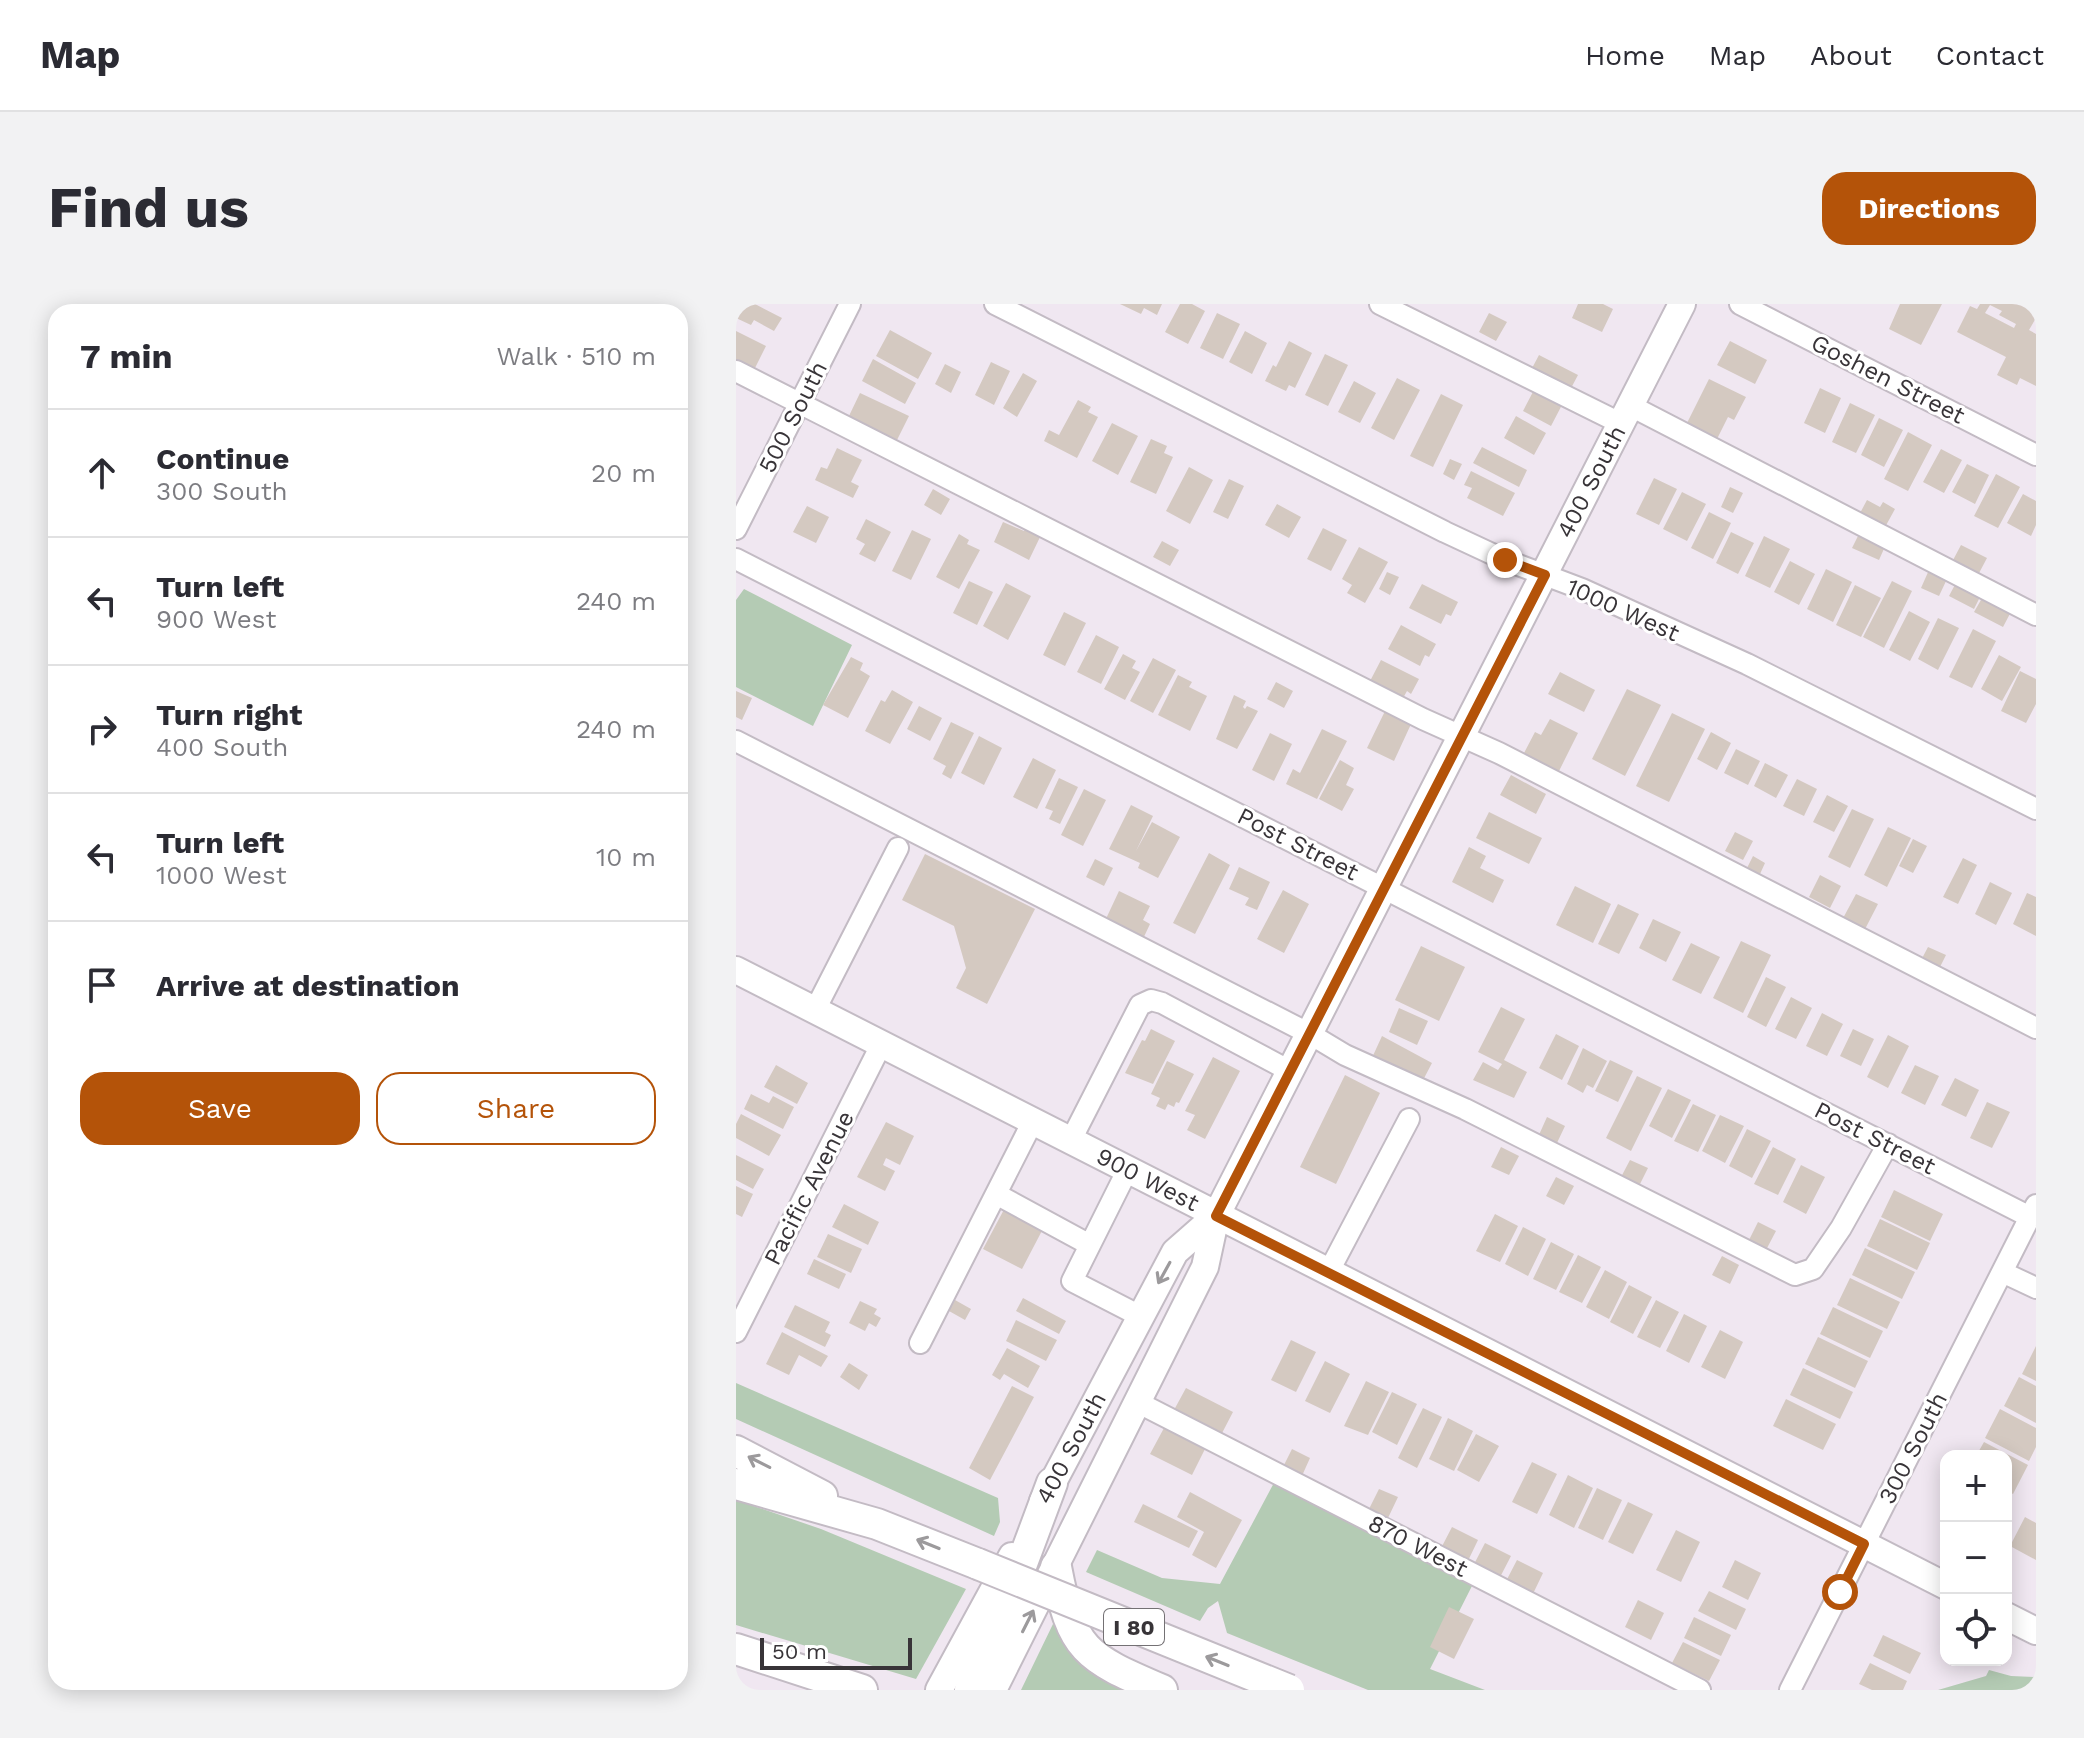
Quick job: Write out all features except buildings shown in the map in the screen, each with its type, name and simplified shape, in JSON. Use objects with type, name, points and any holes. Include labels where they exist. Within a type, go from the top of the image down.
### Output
[{"type":"highway","points":[[736,1451],[877,1524]]},
{"type":"highway","points":[[970,1690],[989,1652],[1052,1483]]},
{"type":"highway","name":"I 80","points":[[736,1484],[877,1524],[1289,1690]]},
{"type":"highway","points":[[1056,1567],[1064,1608],[1080,1641],[1105,1663],[1162,1690]]},
{"type":"highway","points":[[736,1649],[862,1690]]},
{"type":"main road","name":"400 South","points":[[993,1690],[1205,1267],[1216,1216],[1682,304]]},
{"type":"main road","name":"900 West","points":[[736,970],[1940,1583]]},
{"type":"main road","name":"400 South","points":[[939,1690],[1175,1252],[1216,1216]]},
{"type":"main road","points":[[2012,1619],[2036,1631]]},
{"type":"street","name":"500 South","points":[[736,529],[850,304]]},
{"type":"street","name":"1000 West","points":[[995,304],[1445,532],[1582,589],[1747,664],[2036,809]]},
{"type":"street","points":[[1380,304],[1626,415],[2036,615]]},
{"type":"street","name":"Goshen Street","points":[[1740,304],[2036,455]]},
{"type":"street","points":[[736,371],[2036,1028]]},
{"type":"street","name":"Post Street","points":[[736,559],[1888,1144],[2033,1211]]},
{"type":"street","points":[[736,741],[1310,1034],[1345,1055],[1465,1109],[1795,1275],[1813,1269],[1841,1228],[1888,1144]]},
{"type":"street","points":[[815,1010],[898,848]]},
{"type":"street","points":[[1071,1140],[1140,1005],[1151,1000],[1290,1071]]},
{"type":"street","name":"Pacific Avenue","points":[[736,1332],[882,1043]]},
{"type":"street","points":[[1328,1273],[1409,1119]]},
{"type":"street","points":[[920,1343],[1033,1121]]},
{"type":"street","points":[[1127,1171],[1072,1281],[1140,1316]]},
{"type":"street","points":[[996,1194],[1090,1245]]},
{"type":"street","name":"300 South","points":[[1790,1690],[2033,1211]]},
{"type":"street","points":[[2002,1272],[2036,1288]]},
{"type":"street","name":"870 West","points":[[1137,1402],[1700,1690]]},
{"type":"green space","points":[[744,589],[852,645],[813,726],[736,687],[736,600]]},
{"type":"green space","points":[[736,1383],[998,1498],[1000,1522],[994,1536],[736,1419]]},
{"type":"green space","points":[[1275,1481],[1475,1580],[1430,1669],[1485,1690],[1368,1690],[1227,1633],[1218,1601],[1208,1608],[1200,1621],[1086,1572],[1097,1550],[1162,1578],[1220,1584]]},
{"type":"green space","points":[[736,1500],[821,1529],[966,1589],[916,1679],[736,1625]]},
{"type":"green space","points":[[1053,1624],[1060,1627],[1140,1690],[1021,1690]]},
{"type":"green space","points":[[1989,1670],[2011,1676],[2036,1677],[2036,1690],[1938,1690],[1986,1676]]},
{"type":"route","points":[[1505,560],[1545,575],[1216,1216],[1864,1544],[1840,1592]]}]
